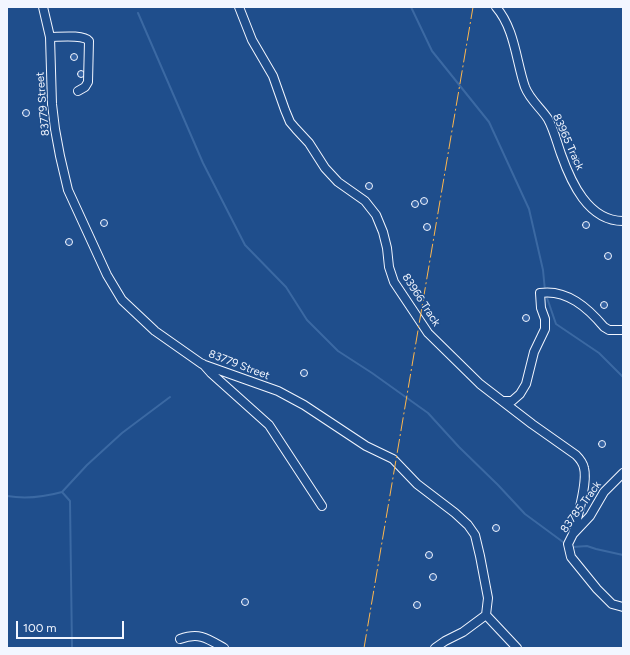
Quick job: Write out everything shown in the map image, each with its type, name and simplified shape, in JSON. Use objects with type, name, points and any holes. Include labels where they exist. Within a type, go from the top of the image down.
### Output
[{"type":"street","name":"83779 Street","points":[[43,7],[50,37],[52,104],[60,156],[68,190],[107,275],[122,300],[155,331],[180,347],[202,364],[278,391],[304,405],[366,446],[393,459],[417,484],[455,513],[468,525],[475,535],[488,598],[486,615]]},
{"type":"street","name":"83966 Track","points":[[240,7],[252,40],[274,76],[284,110],[290,122],[310,143],[325,168],[338,182],[365,201],[376,215],[383,232],[387,248],[389,267],[394,282],[428,333],[480,384],[582,461],[585,470],[584,484],[573,534]]},
{"type":"street","name":"83965 Track","points":[[496,7],[505,20],[510,31],[526,89],[534,102],[548,118],[570,175],[580,195],[588,206],[595,211],[613,221],[623,221]]},
{"type":"street","points":[[50,37],[81,37],[86,38],[89,41],[88,82],[85,87],[78,91]]},
{"type":"street","points":[[503,401],[512,402],[520,394],[526,384],[534,352],[545,329],[540,302],[540,293],[554,293],[568,296],[579,303],[604,327],[609,330],[623,330]]},
{"type":"street","points":[[202,364],[269,425],[322,506]]},
{"type":"street","name":"83785 Track","points":[[623,473],[604,492],[590,516],[573,534],[568,544],[571,557],[606,599],[612,604],[623,608]]},
{"type":"street","points":[[435,648],[468,629],[486,615],[517,648]]},
{"type":"street","points":[[180,639],[195,635],[212,641],[224,648]]},
{"type":"building","points":[[74,53],[77,54],[77,60],[74,61],[71,60],[70,57],[71,54]]},
{"type":"building","points":[[81,71],[84,74],[81,77],[78,74]]},
{"type":"building","points":[[26,109],[29,110],[29,116],[26,117],[23,116],[22,113],[23,110]]},
{"type":"building","points":[[576,157],[579,158],[579,164],[576,165],[573,164],[572,161],[573,158]]},
{"type":"building","points":[[369,182],[372,183],[372,189],[369,190],[366,189],[365,186],[366,183]]},
{"type":"building","points":[[424,197],[427,198],[427,204],[424,205],[421,204],[420,201],[421,198]]},
{"type":"building","points":[[415,200],[418,201],[418,207],[415,208],[412,207],[411,204],[412,201]]},
{"type":"building","points":[[104,219],[107,220],[107,226],[104,227],[101,226],[100,223],[101,220]]},
{"type":"building","points":[[586,221],[589,222],[589,228],[586,229],[583,228],[582,225],[583,222]]},
{"type":"building","points":[[427,223],[430,224],[430,230],[427,231],[424,230],[423,227],[424,224]]},
{"type":"building","points":[[69,238],[72,239],[72,245],[69,246],[66,245],[65,242],[66,239]]},
{"type":"building","points":[[608,252],[611,253],[611,259],[608,260],[605,259],[604,256],[605,253]]},
{"type":"building","points":[[604,301],[607,302],[607,308],[604,309],[601,308],[600,305],[601,302]]},
{"type":"building","points":[[526,314],[529,315],[529,321],[526,322],[523,321],[522,318],[523,315]]},
{"type":"building","points":[[304,369],[307,370],[307,376],[304,377],[301,376],[300,373],[301,370]]},
{"type":"building","points":[[602,440],[605,441],[605,447],[602,448],[599,447],[598,444],[599,441]]},
{"type":"building","points":[[496,524],[499,525],[499,531],[496,532],[493,531],[492,528],[493,525]]},
{"type":"building","points":[[429,551],[432,552],[432,558],[429,559],[426,558],[425,555],[426,552]]},
{"type":"building","points":[[433,573],[436,574],[436,580],[433,581],[430,580],[429,577],[430,574]]},
{"type":"building","points":[[245,598],[248,599],[248,605],[245,606],[242,605],[241,602],[242,599]]},
{"type":"building","points":[[417,601],[420,602],[420,608],[417,609],[414,608],[413,605],[414,602]]},
{"type":"waterway","points":[[411,7],[432,51],[489,122],[529,209],[543,270],[545,291]]},
{"type":"waterway","points":[[138,13],[203,163],[245,245],[286,287],[307,320],[338,351],[428,413],[525,514],[563,542]]},
{"type":"waterway","points":[[546,295],[556,324],[599,353],[623,377]]},
{"type":"waterway","points":[[62,492],[87,465],[122,433],[170,397]]},
{"type":"waterway","points":[[7,496],[34,497],[62,492],[70,501],[72,648]]},
{"type":"waterway","points":[[573,547],[587,546],[623,555]]},
{"type":"power","points":[[364,648],[473,7]]}]
